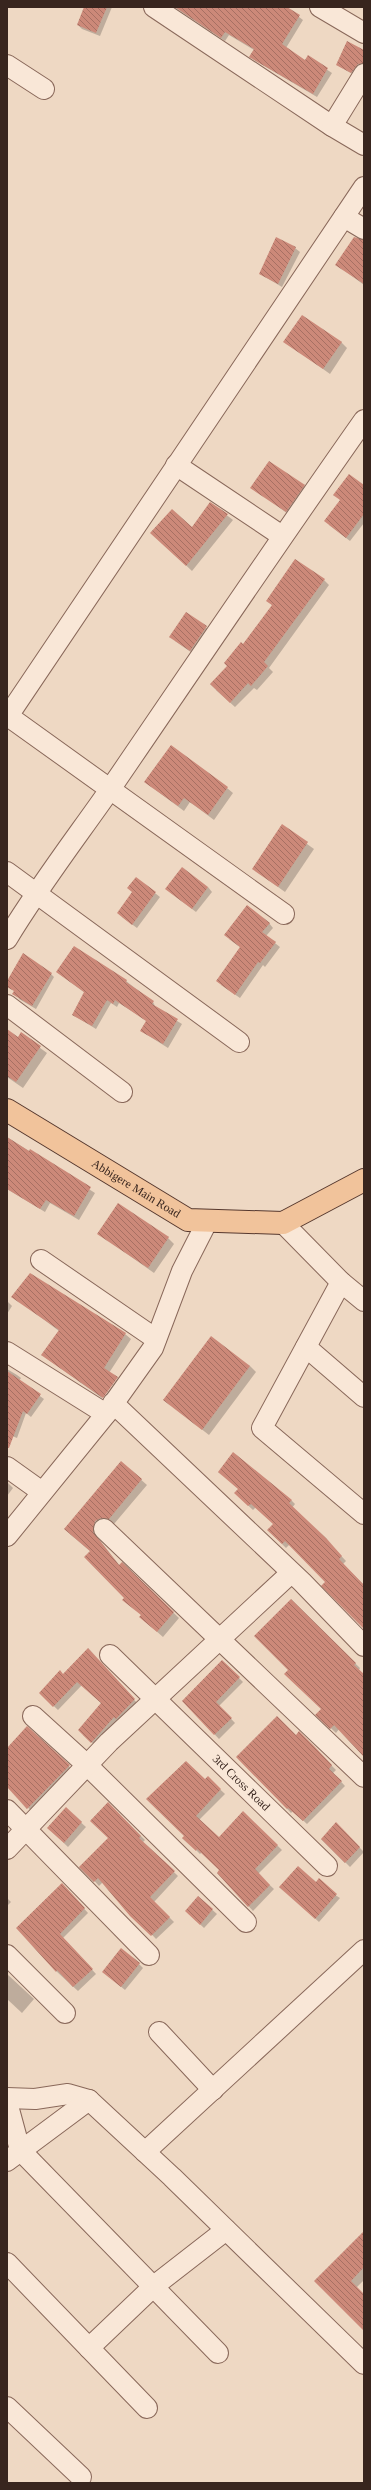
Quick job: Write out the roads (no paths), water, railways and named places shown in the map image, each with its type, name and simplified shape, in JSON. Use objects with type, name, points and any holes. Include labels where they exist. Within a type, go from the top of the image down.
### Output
[{"type":"main road","name":"Abbigere Main Road","points":[[7,1110],[188,1220],[283,1223]]},
{"type":"main road","points":[[283,1223],[364,1180]]},
{"type":"street","points":[[154,7],[332,126],[364,145]]},
{"type":"street","points":[[320,7],[364,33]]},
{"type":"street","points":[[7,65],[44,89]]},
{"type":"street","points":[[332,126],[364,74]]},
{"type":"street","points":[[284,914],[8,716],[364,187]]},
{"type":"street","points":[[344,217],[364,229]]},
{"type":"street","points":[[7,939],[35,892],[110,789],[282,536],[364,420]]},
{"type":"street","points":[[176,465],[282,536]]},
{"type":"street","points":[[7,872],[239,1042]]},
{"type":"street","points":[[7,1005],[122,1092]]},
{"type":"street","points":[[7,1536],[109,1409],[153,1348],[182,1271],[208,1220]]},
{"type":"street","points":[[283,1223],[341,1282],[364,1301]]},
{"type":"street","points":[[41,1260],[156,1339]]},
{"type":"street","points":[[341,1282],[262,1428],[364,1514]]},
{"type":"street","points":[[306,1347],[364,1397]]},
{"type":"street","points":[[7,1352],[109,1409],[291,1573],[364,1646]]},
{"type":"street","points":[[7,1467],[42,1492]]},
{"type":"street","points":[[104,1529],[364,1778]]},
{"type":"street","points":[[7,1849],[88,1765],[291,1573]]},
{"type":"street","name":"3rd Cross Road","points":[[110,1655],[327,1866]]},
{"type":"street","points":[[33,1716],[88,1765],[246,1922]]},
{"type":"street","points":[[7,1810],[148,1955]]},
{"type":"street","points":[[145,2152],[364,1950]]},
{"type":"street","points":[[7,1955],[65,2013]]},
{"type":"street","points":[[159,2032],[213,2090]]},
{"type":"street","points":[[7,2098],[35,2099],[68,2094],[89,2100],[145,2152],[364,2364]]},
{"type":"street","points":[[14,2156],[89,2100]]},
{"type":"street","points":[[7,2102],[14,2156],[154,2286],[218,2353]]},
{"type":"street","points":[[89,2348],[154,2286],[226,2230]]},
{"type":"street","points":[[7,2263],[147,2408]]},
{"type":"street","points":[[7,2407],[81,2477]]}]
